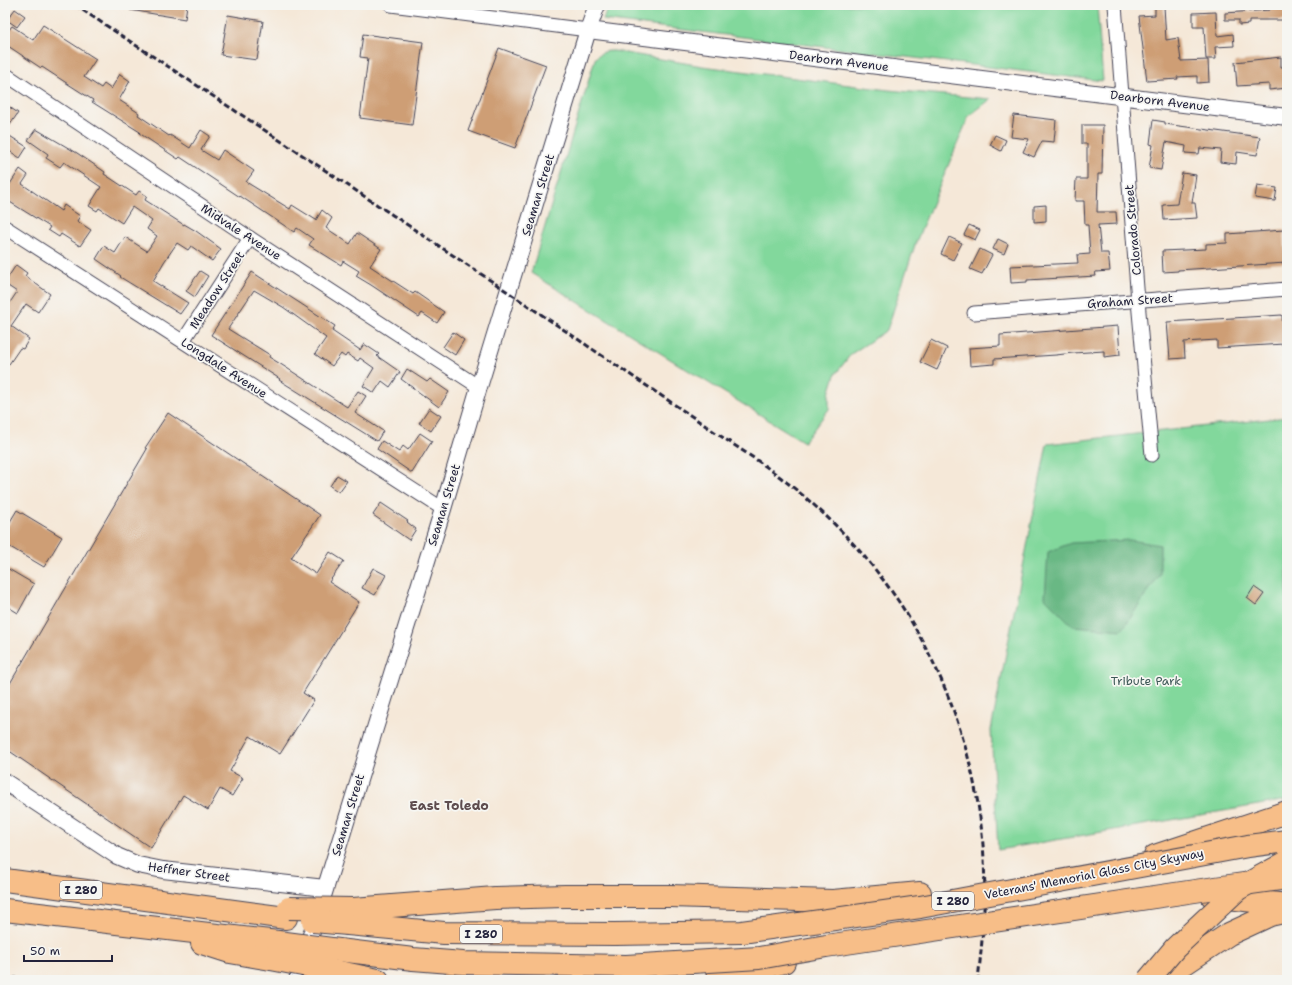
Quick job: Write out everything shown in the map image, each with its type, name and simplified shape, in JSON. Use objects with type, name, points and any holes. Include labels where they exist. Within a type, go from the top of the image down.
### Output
[{"type":"highway","points":[[351,916],[495,898],[619,895],[833,901],[920,893],[1146,858],[1169,852],[1287,812]]},
{"type":"highway","name":"Veterans' Memorial Glass City Skyway","points":[[351,916],[444,933],[615,934],[742,932],[920,907],[1240,847],[1287,841]]},
{"type":"highway","points":[[1148,980],[1175,948],[1238,889],[1287,862]]},
{"type":"highway","name":"I 280","points":[[5,910],[159,928],[274,951],[339,950],[413,959],[463,963],[626,966],[759,958],[849,943],[1287,878]]},
{"type":"highway","name":"I 280","points":[[5,880],[284,914],[351,916]]},
{"type":"highway","points":[[716,980],[951,922],[1038,905],[1140,891],[1164,891],[1287,905]]},
{"type":"highway","points":[[1169,980],[1181,966],[1229,934],[1270,915],[1287,911]]},
{"type":"highway","points":[[5,914],[65,917]]},
{"type":"highway","points":[[274,951],[334,971],[378,980]]},
{"type":"street","name":"Dearborn Avenue","points":[[390,5],[464,10],[588,30],[1287,117]]},
{"type":"street","name":"Seaman Street","points":[[297,980],[324,888],[443,509],[588,30],[598,5]]},
{"type":"street","name":"Colorado Street","points":[[1115,5],[1138,301],[1152,455]]},
{"type":"street","name":"Midvale Avenue","points":[[5,74],[250,238],[479,387]]},
{"type":"street","name":"Longdale Avenue","points":[[5,227],[443,509]]},
{"type":"street","name":"Meadow Street","points":[[183,341],[250,238]]},
{"type":"street","name":"Graham Street","points":[[974,313],[1287,289]]},
{"type":"street","name":"Heffner Street","points":[[5,782],[117,856],[138,865],[163,870],[324,888]]},
{"type":"green space","points":[[608,5],[1097,5],[1103,81],[603,20]]},
{"type":"green space","points":[[614,51],[702,66],[888,90],[991,99],[969,116],[916,242],[887,330],[851,354],[835,375],[829,394],[829,409],[804,442],[531,273],[595,59],[603,52]]},
{"type":"green space","name":"Tribute Park","points":[[1287,417],[1287,800],[998,850],[991,730],[1047,444]]},
{"type":"green space","points":[[1130,540],[1160,545],[1160,574],[1122,630],[1073,626],[1045,598],[1048,552],[1071,543]]},
{"type":"building","points":[[130,5],[187,5],[185,19],[130,10]]},
{"type":"building","points":[[1155,6],[1164,6],[1166,40],[1178,38],[1181,61],[1208,60],[1209,82],[1197,83],[1197,76],[1147,81],[1139,16],[1155,15]]},
{"type":"building","points":[[1287,7],[1287,20],[1249,20],[1249,24],[1239,25],[1239,20],[1225,20],[1225,13],[1270,10],[1270,8]]},
{"type":"building","points":[[15,9],[25,16],[17,27],[7,20]]},
{"type":"building","points":[[1216,12],[1217,36],[1233,34],[1234,46],[1215,47],[1216,59],[1206,59],[1204,27],[1193,27],[1193,13]]},
{"type":"building","points":[[228,15],[263,21],[257,60],[221,55]]},
{"type":"building","points":[[43,25],[96,59],[84,77],[101,88],[104,84],[111,89],[120,74],[130,81],[119,100],[169,136],[170,135],[190,148],[201,130],[210,136],[201,150],[217,160],[223,150],[254,171],[246,182],[290,209],[292,205],[316,220],[322,210],[332,218],[326,228],[350,244],[357,233],[381,249],[370,266],[413,294],[415,292],[444,312],[437,323],[422,313],[419,317],[356,276],[359,271],[343,261],[341,265],[309,245],[313,239],[297,228],[294,232],[180,157],[178,159],[139,133],[140,132],[92,102],[93,100],[5,44],[5,35],[12,26],[33,40]]},
{"type":"building","points":[[363,34],[423,42],[412,125],[360,118],[368,58],[360,57]]},
{"type":"building","points":[[499,48],[546,65],[515,148],[468,131]]},
{"type":"building","points":[[1281,57],[1281,67],[1287,67],[1287,88],[1269,90],[1269,84],[1237,86],[1235,62]]},
{"type":"building","points":[[5,104],[18,113],[5,132]]},
{"type":"building","points":[[1014,115],[1056,120],[1054,142],[1042,141],[1034,157],[1023,152],[1029,139],[1011,137]]},
{"type":"building","points":[[1153,120],[1165,122],[1165,124],[1260,137],[1257,155],[1237,152],[1236,164],[1220,162],[1221,150],[1200,148],[1199,154],[1185,153],[1186,146],[1166,142],[1161,170],[1149,168],[1153,145],[1150,144]]},
{"type":"building","points":[[1082,125],[1103,125],[1102,174],[1098,174],[1097,212],[1116,212],[1117,224],[1098,225],[1101,253],[1108,253],[1110,271],[1095,272],[1096,276],[1027,280],[1027,282],[1011,283],[1010,266],[1078,263],[1077,255],[1090,254],[1088,225],[1085,225],[1084,201],[1075,201],[1076,179],[1087,179],[1087,144],[1082,144]]},
{"type":"building","points":[[36,129],[77,153],[105,172],[104,174],[136,195],[139,191],[147,196],[145,200],[196,231],[221,249],[212,261],[191,246],[188,250],[177,243],[164,262],[153,281],[188,303],[180,314],[120,277],[121,276],[96,259],[104,246],[115,253],[125,237],[147,251],[157,236],[147,229],[152,221],[132,207],[122,223],[99,208],[97,211],[89,206],[101,187],[64,162],[60,167],[46,158],[48,154],[28,140]]},
{"type":"building","points":[[5,133],[27,147],[20,158],[5,148]]},
{"type":"building","points":[[995,135],[1006,140],[1001,151],[990,145]]},
{"type":"building","points":[[20,169],[28,175],[22,184],[61,211],[64,205],[80,216],[77,221],[91,230],[80,246],[61,234],[59,237],[48,230],[50,227],[5,199],[5,181],[10,184]]},
{"type":"building","points":[[1182,173],[1196,175],[1192,203],[1195,203],[1197,218],[1164,220],[1163,205],[1177,204]]},
{"type":"building","points":[[1257,185],[1277,188],[1275,201],[1255,198]]},
{"type":"building","points":[[1046,205],[1046,221],[1034,222],[1034,206]]},
{"type":"building","points":[[969,225],[980,230],[975,240],[964,235]]},
{"type":"building","points":[[1284,230],[1286,263],[1163,272],[1162,251],[1206,249],[1206,244],[1227,243],[1227,234]]},
{"type":"building","points":[[949,237],[962,243],[953,260],[941,254]]},
{"type":"building","points":[[998,239],[1008,244],[1004,254],[993,249]]},
{"type":"building","points":[[980,249],[992,255],[982,274],[970,269]]},
{"type":"building","points":[[16,265],[27,273],[25,276],[50,294],[38,312],[26,304],[11,326],[29,339],[23,349],[20,348],[5,370],[5,310],[17,292],[5,284],[5,282]]},
{"type":"building","points":[[200,271],[208,276],[195,297],[186,291]]},
{"type":"building","points":[[252,272],[335,326],[332,331],[360,350],[364,344],[379,354],[377,356],[400,372],[390,387],[382,381],[374,393],[363,386],[374,368],[360,358],[358,361],[347,354],[345,357],[341,354],[332,366],[315,354],[326,338],[283,307],[254,290],[228,329],[270,355],[269,357],[347,407],[358,391],[366,396],[355,413],[383,431],[377,441],[279,380],[280,379],[211,335]]},
{"type":"building","points":[[1282,315],[1284,344],[1217,348],[1217,340],[1184,342],[1185,358],[1170,359],[1167,322]]},
{"type":"building","points":[[1118,326],[1120,355],[1104,357],[1104,351],[1073,353],[994,359],[994,364],[970,366],[969,348],[1000,346],[1000,335]]},
{"type":"building","points":[[453,332],[464,340],[455,355],[443,347]]},
{"type":"building","points":[[931,340],[947,348],[937,370],[920,362]]},
{"type":"building","points":[[407,369],[427,382],[430,379],[449,392],[439,407],[401,379]]},
{"type":"building","points":[[429,408],[441,416],[431,431],[419,423]]},
{"type":"building","points":[[168,413],[320,515],[291,558],[316,574],[330,552],[344,561],[329,582],[359,602],[303,693],[314,700],[280,754],[250,736],[230,771],[243,778],[232,796],[220,789],[208,810],[183,795],[151,848],[5,748],[5,692],[147,449],[145,448]]},
{"type":"building","points":[[420,433],[432,441],[412,473],[377,449],[382,441],[399,452],[403,446],[408,450]]},
{"type":"building","points":[[337,475],[347,481],[339,492],[330,486]]},
{"type":"building","points":[[381,503],[408,521],[407,522],[416,529],[409,540],[373,515]]},
{"type":"building","points":[[17,510],[62,537],[44,567],[5,544],[5,530]]},
{"type":"building","points":[[5,567],[34,584],[18,613],[5,605]]},
{"type":"building","points":[[373,568],[386,575],[375,595],[362,588]]},
{"type":"building","points":[[1254,587],[1264,594],[1256,605],[1247,598]]},
{"type":"railway","points":[[75,5],[755,459],[801,494],[846,536],[885,582],[914,627],[944,686],[966,748],[974,780],[979,812],[985,879],[984,912],[978,980]]},
{"type":"railway","points":[[5,977],[32,980]]},
{"type":"district","name":"East Toledo","points":[[449,805]]}]
